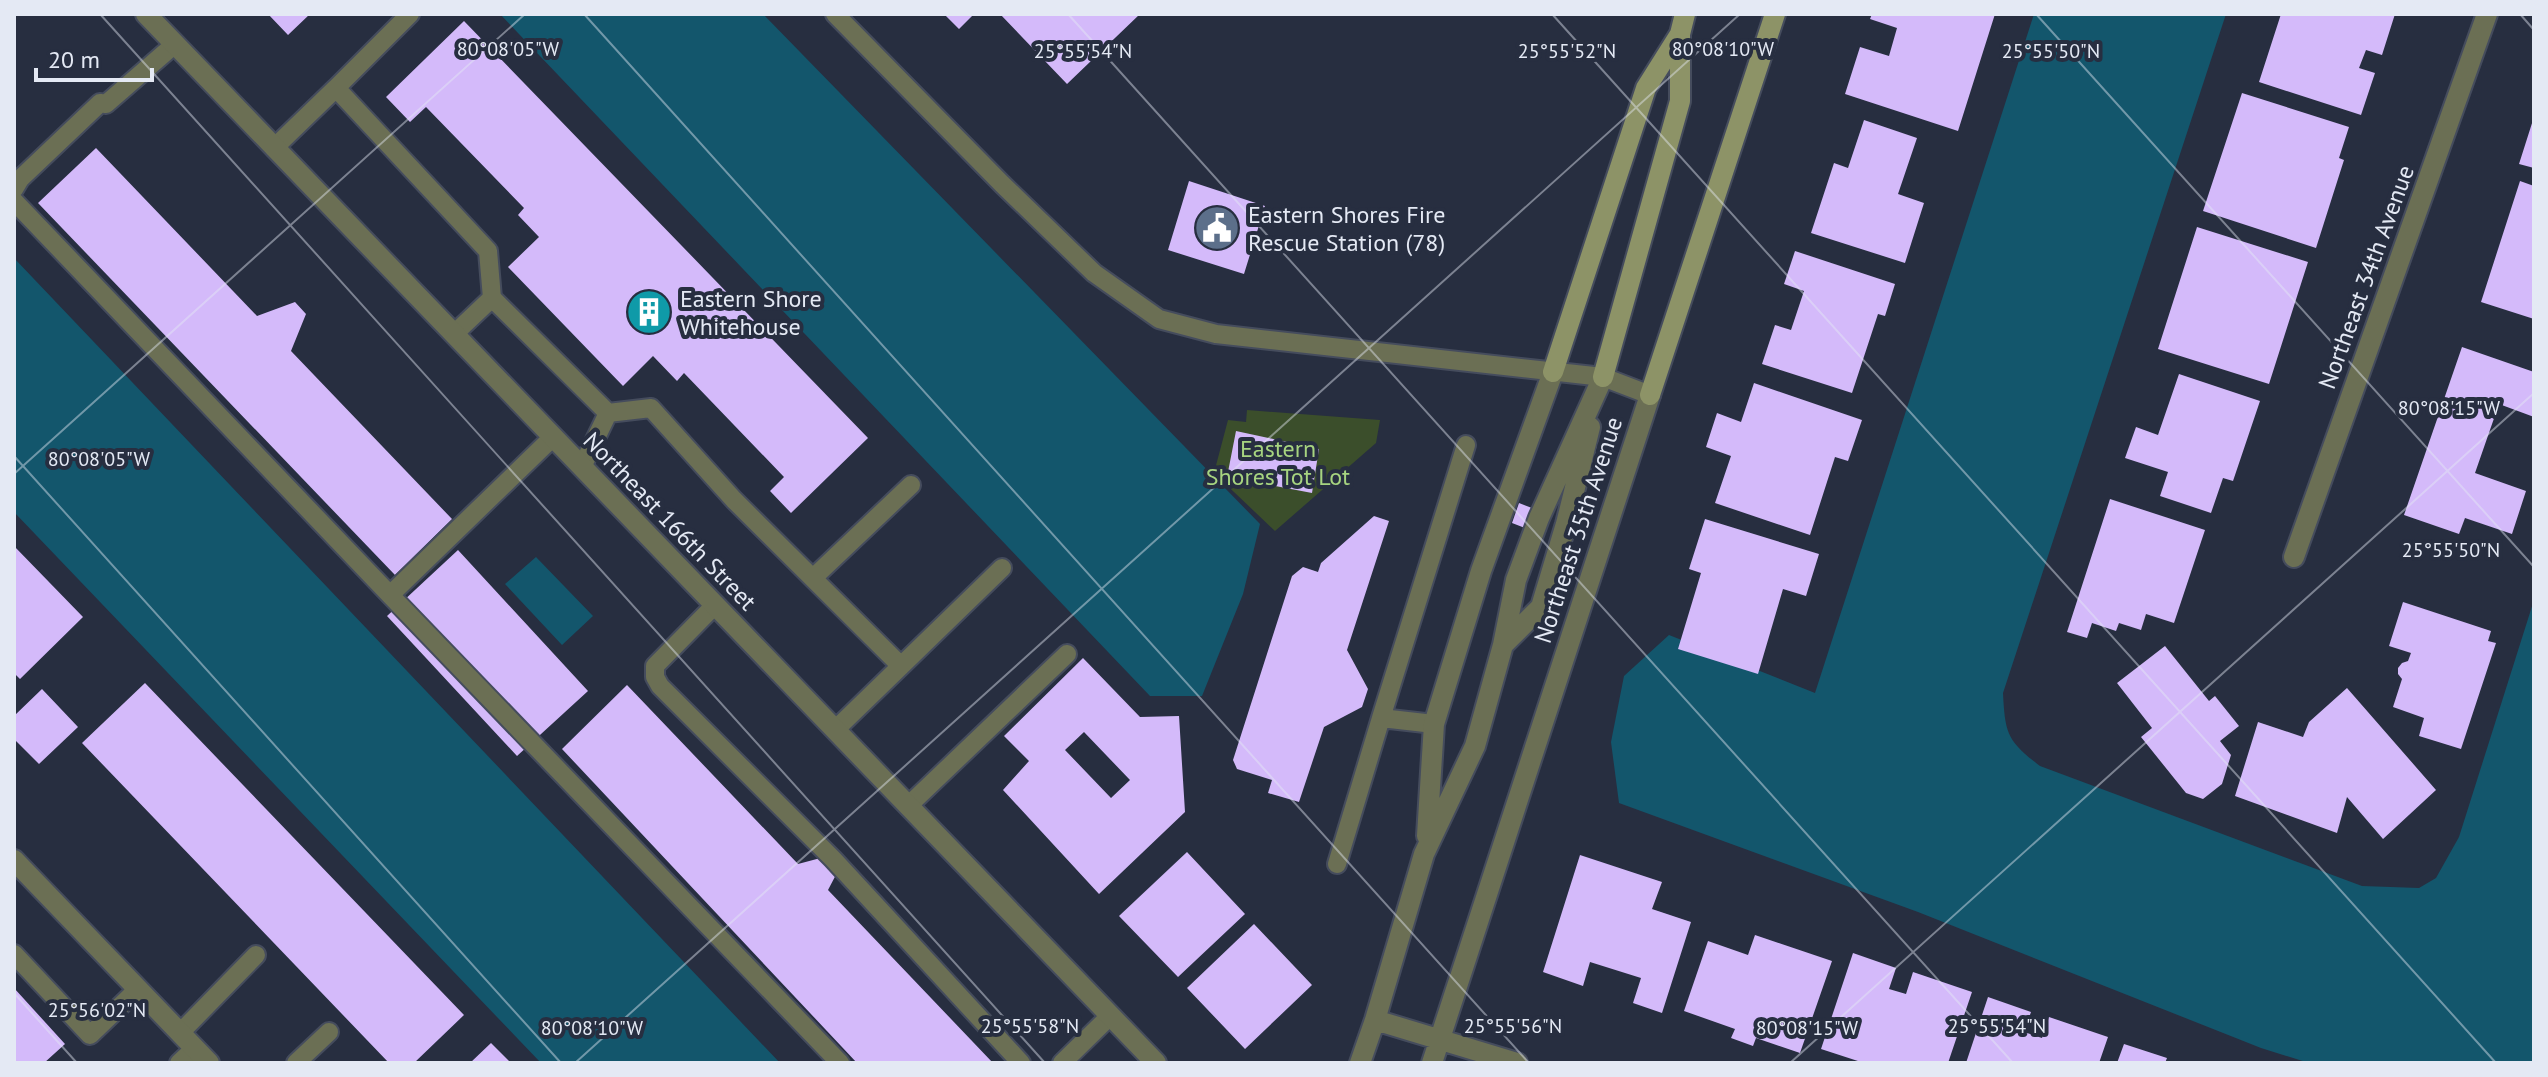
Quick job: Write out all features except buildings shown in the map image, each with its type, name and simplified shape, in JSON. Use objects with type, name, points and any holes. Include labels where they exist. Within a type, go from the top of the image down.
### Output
[{"type":"street","name":"Northeast 166th Street","points":[[146,14],[1156,1063]]},
{"type":"street","name":"Northeast 35th Avenue","points":[[1432,1063],[1775,14]]},
{"type":"street","name":"Northeast 34th Avenue","points":[[2294,557],[2487,14]]},
{"type":"street","name":"Northeast 35th Avenue","points":[[1426,848],[1434,724],[1481,571],[1553,372],[1646,88],[1683,24]]},
{"type":"street","name":"Northeast 35th Avenue","points":[[1503,645],[1541,607],[1566,524],[1603,377],[1680,101],[1683,24]]},
{"type":"street","name":"Northeast 35th Avenue","points":[[1360,1063],[1426,848],[1475,746],[1503,645],[1516,580],[1539,518],[1603,377]]},
{"type":"street","points":[[14,860],[202,1056]]},
{"type":"street","points":[[1375,1020],[1517,1063]]},
{"type":"lane","points":[[274,148],[410,14]]},
{"type":"lane","points":[[835,14],[1094,273],[1159,319],[1216,334],[1603,377],[1650,395]]},
{"type":"lane","points":[[14,189],[20,179],[100,103],[106,104],[175,44]]},
{"type":"lane","points":[[336,88],[488,251],[492,298],[608,413]]},
{"type":"lane","points":[[14,201],[840,1063]]},
{"type":"lane","points":[[454,334],[492,298]]},
{"type":"lane","points":[[608,413],[651,408],[734,500],[901,666]]},
{"type":"lane","points":[[582,467],[608,413]]},
{"type":"lane","points":[[390,595],[553,437]]},
{"type":"lane","points":[[1337,864],[1466,445]]},
{"type":"lane","points":[[813,578],[911,485]]},
{"type":"lane","points":[[835,730],[1002,568]]},
{"type":"lane","points":[[715,605],[655,666],[655,677],[660,686],[833,859],[1021,1063]]},
{"type":"lane","points":[[908,806],[1067,654]]},
{"type":"lane","points":[[1381,718],[1434,724]]},
{"type":"lane","points":[[14,954],[90,1035],[138,989]]},
{"type":"lane","points":[[180,1033],[256,955]]},
{"type":"lane","points":[[1062,1063],[1110,1016]]},
{"type":"lane","points":[[296,1063],[329,1032]]},
{"type":"lane","points":[[179,1063],[202,1056]]},
{"type":"green space","name":"Eastern Shores Tot Lot","points":[[1247,410],[1380,420],[1376,443],[1275,531],[1214,473],[1228,420],[1246,422]]},
{"type":"water","points":[[500,14],[763,14],[1260,524],[1243,594],[1202,696],[1150,696]]},
{"type":"water","points":[[2034,14],[2226,14],[2003,693],[2010,735],[2021,750],[2040,766],[2362,886],[2419,888],[2436,878],[2459,837],[2534,600],[2534,1063],[2309,1063],[2261,1048],[1918,912],[1619,803],[1611,742],[1624,676],[1669,635],[1815,693]]},
{"type":"water","points":[[14,258],[780,1063],[541,1063],[14,512]]},
{"type":"water","points":[[536,557],[593,616],[562,645],[505,584]]},
{"type":"place","name":"Eastern Shores Fire Rescue Station (78)","points":[[1217,228]]},
{"type":"place","name":"Eastern Shore Whitehouse","points":[[649,312]]}]
